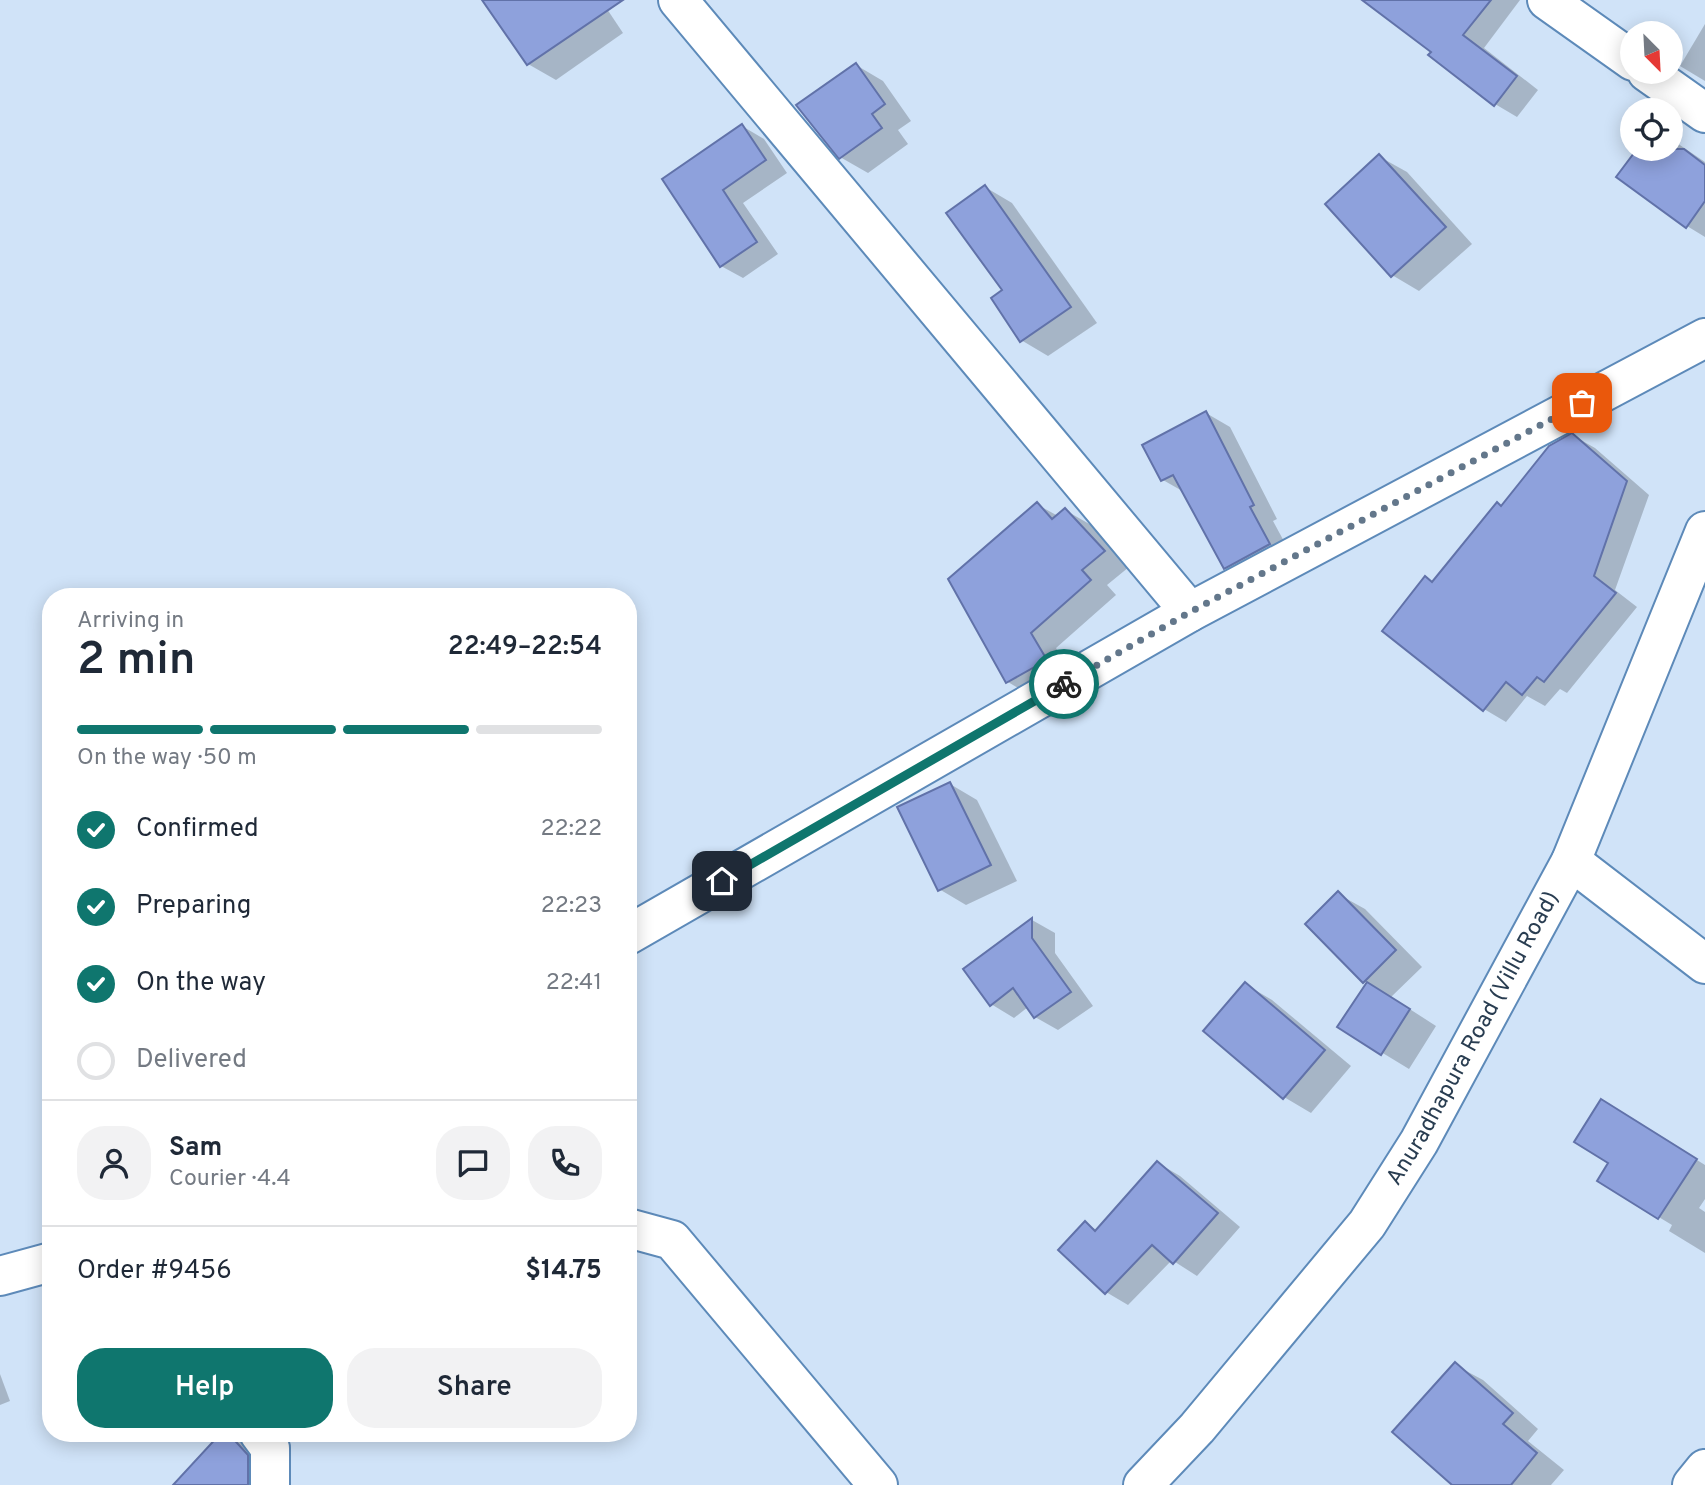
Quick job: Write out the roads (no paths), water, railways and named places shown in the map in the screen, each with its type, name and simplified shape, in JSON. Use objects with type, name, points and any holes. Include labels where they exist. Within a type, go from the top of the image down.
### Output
[{"type":"street","points":[[678,0],[1190,612]]},
{"type":"street","points":[[1547,0],[1620,52]]},
{"type":"street","points":[[1664,84],[1705,113]]},
{"type":"street","points":[[637,930],[1190,612],[1705,338]]},
{"type":"street","name":"Anuradhapura Road (Villu Road)","points":[[1143,1485],[1197,1428],[1367,1224],[1419,1142],[1571,861],[1705,531]]},
{"type":"street","points":[[1571,861],[1705,964]]},
{"type":"street","points":[[637,1230],[672,1240],[878,1485]]},
{"type":"street","points":[[0,1276],[42,1264]]},
{"type":"street","points":[[266,1442],[270,1448],[270,1485]]},
{"type":"street","points":[[1692,1485],[1705,1469]]}]
